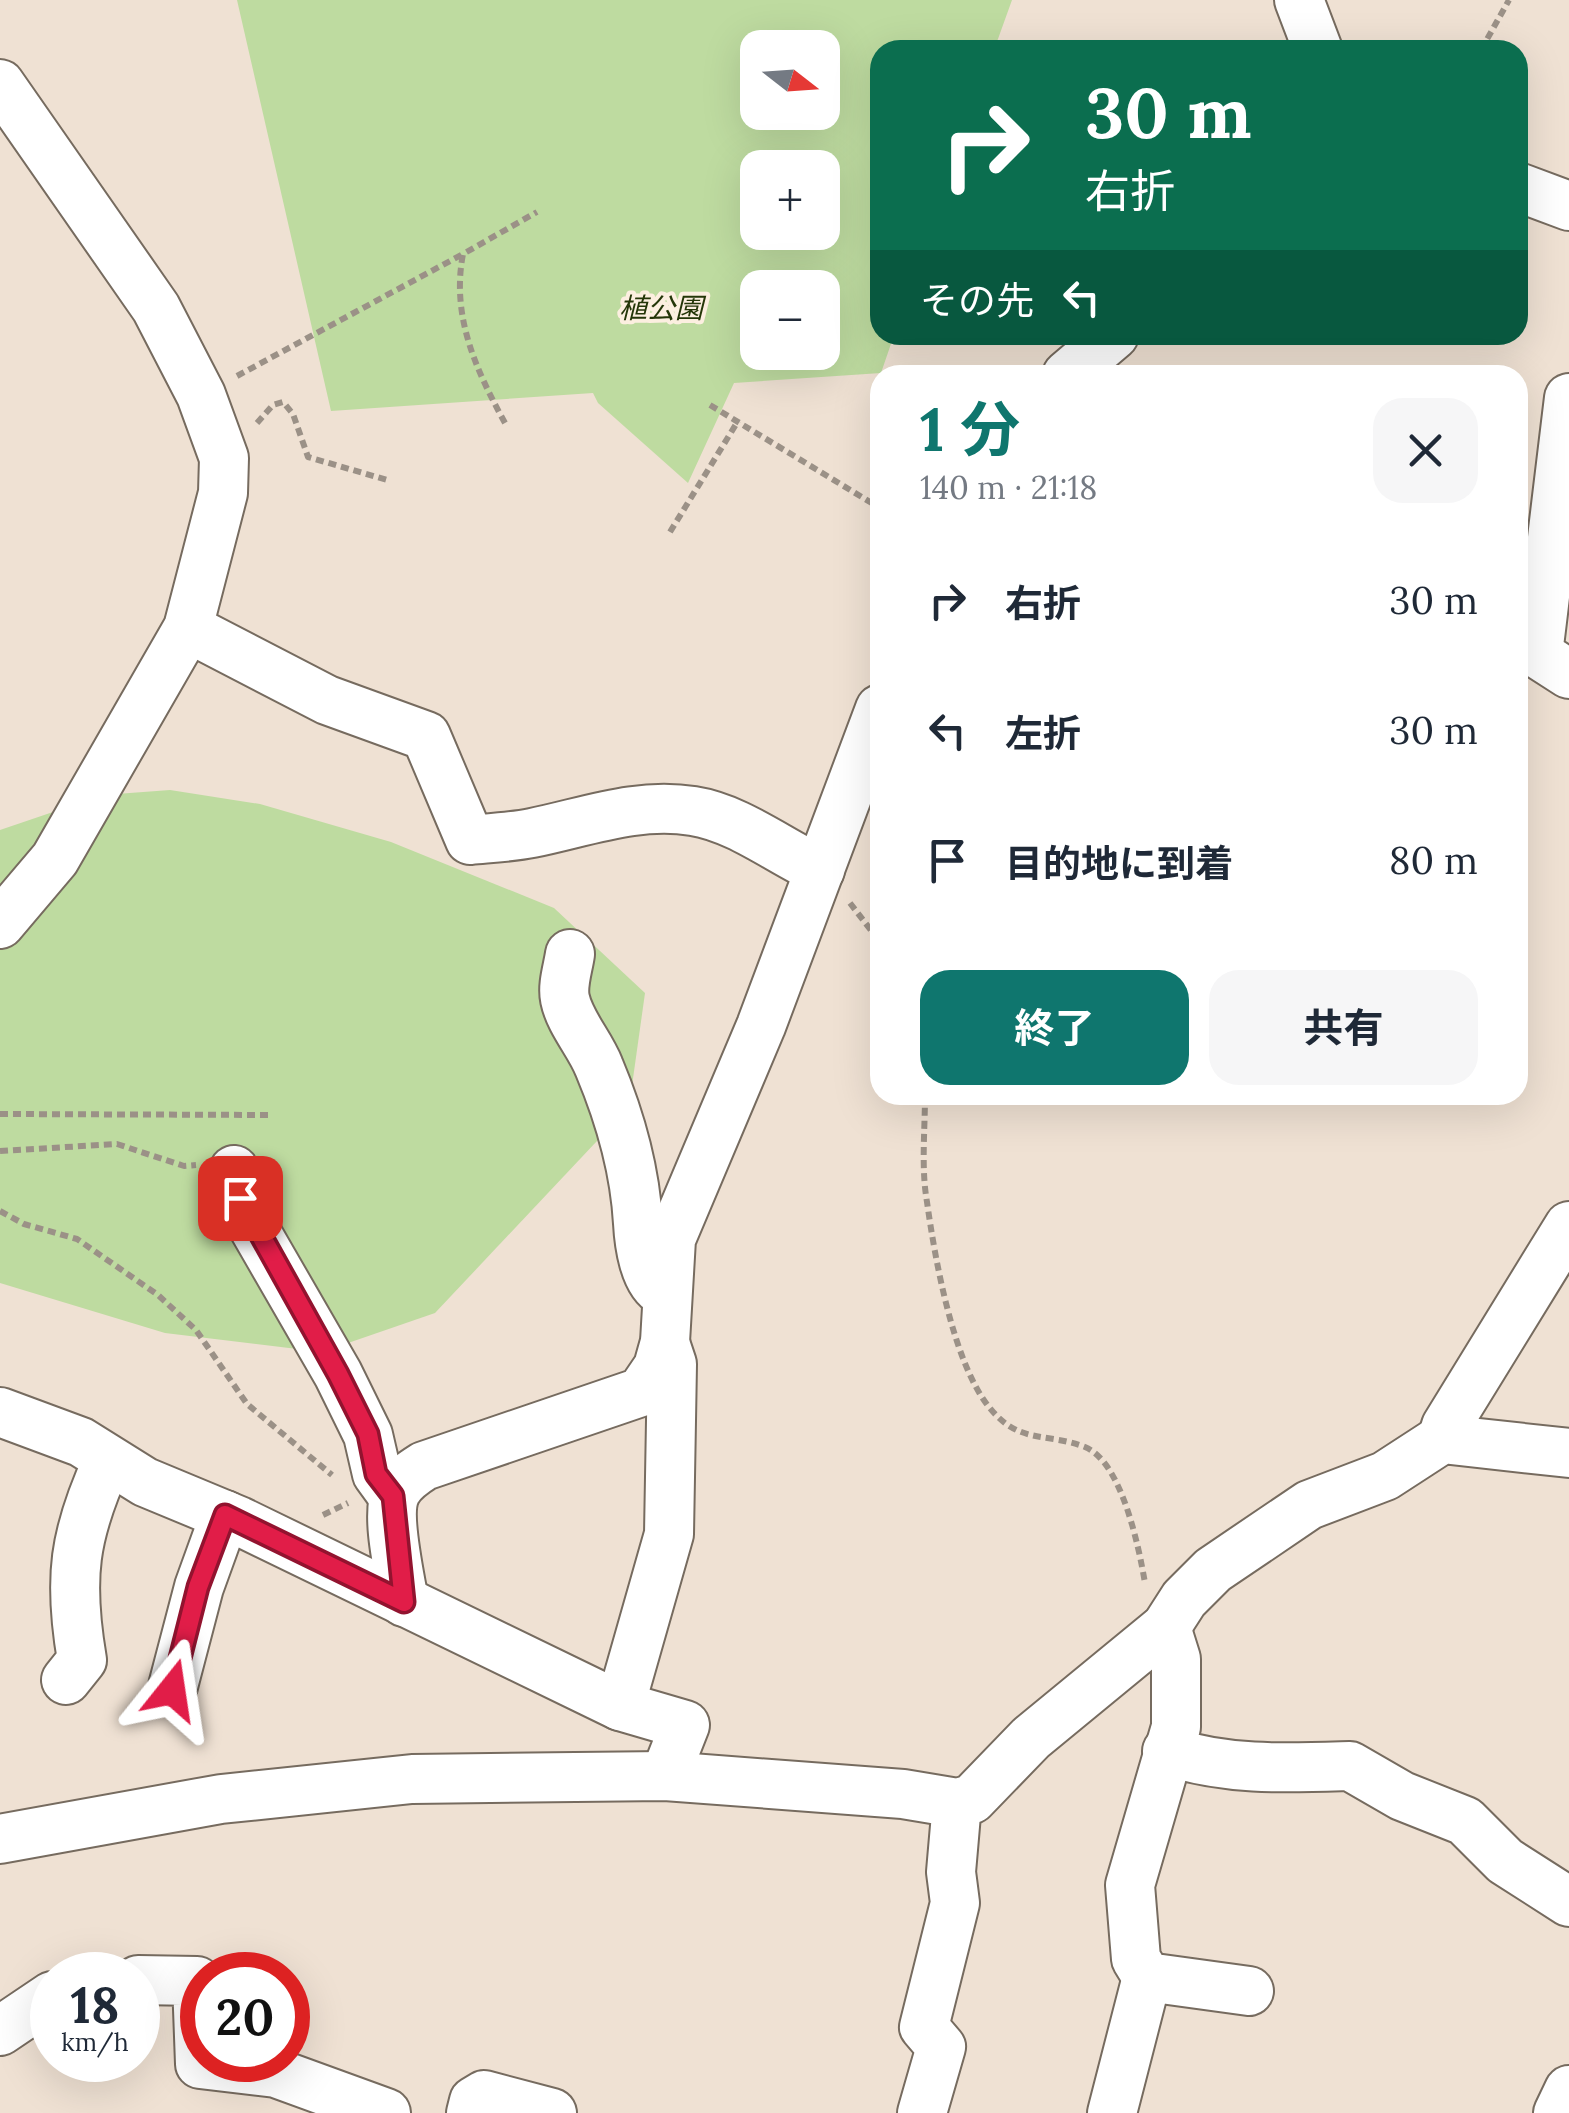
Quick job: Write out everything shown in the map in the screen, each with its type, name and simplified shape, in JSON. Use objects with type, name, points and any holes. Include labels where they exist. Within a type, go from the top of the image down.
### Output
[{"type":"street","points":[[1299,0],[1314,40]]},
{"type":"street","points":[[0,84],[156,308],[210,416],[223,493],[188,628],[55,859],[0,924]]},
{"type":"street","points":[[1528,191],[1569,206]]},
{"type":"street","points":[[1079,365],[1102,345]]},
{"type":"street","points":[[1569,398],[1538,654],[1569,674]]},
{"type":"street","points":[[188,628],[327,700],[426,736],[470,840],[534,832],[588,816],[661,809],[695,811],[735,824],[820,870]]},
{"type":"street","points":[[620,1706],[669,1534],[672,1364],[665,1342],[664,1292],[672,1239],[762,1026],[870,736]]},
{"type":"street","points":[[570,954],[564,994],[568,1012],[586,1039],[614,1106],[636,1183],[638,1234],[650,1281],[664,1292]]},
{"type":"street","points":[[221,1167],[368,1434],[376,1474],[372,1499],[404,1602]]},
{"type":"street","points":[[1442,1439],[1446,1426],[1569,1226]]},
{"type":"street","points":[[372,1499],[424,1466],[641,1392],[658,1366],[665,1342]]},
{"type":"street","points":[[0,1412],[81,1442],[145,1482],[225,1515],[620,1706],[685,1725],[666,1776]]},
{"type":"street","points":[[0,1838],[221,1798],[412,1779],[666,1776],[903,1794],[957,1803],[972,1799],[1030,1738],[1160,1632],[1212,1570],[1310,1505],[1385,1476],[1442,1439],[1569,1453]]},
{"type":"street","points":[[66,1680],[82,1660],[72,1604],[79,1530],[108,1460]]},
{"type":"street","points":[[172,1690],[198,1587],[225,1515]]},
{"type":"street","points":[[1112,2113],[1146,1977],[1136,1959],[1130,1885],[1176,1728],[1176,1659],[1160,1632]]},
{"type":"street","points":[[1167,1751],[1196,1760],[1261,1770],[1350,1766],[1402,1796],[1465,1821],[1505,1861],[1569,1902]]},
{"type":"street","points":[[922,2113],[941,2047],[924,2027],[940,1978],[955,1903],[951,1872],[957,1803]]},
{"type":"street","points":[[1146,1977],[1250,1990]]},
{"type":"street","points":[[160,1980],[197,1981],[200,2064],[276,2073],[386,2113]]},
{"type":"street","points":[[0,2031],[30,2011]]},
{"type":"street","points":[[1558,2113],[1569,2090]]},
{"type":"street","points":[[471,2113],[474,2101],[484,2094],[552,2113]]},
{"type":"path","points":[[1487,40],[1509,0]]},
{"type":"path","points":[[210,416],[463,254],[537,212]]},
{"type":"path","points":[[463,254],[458,281],[468,348],[506,424]]},
{"type":"path","points":[[210,416],[245,431],[272,405],[283,402],[294,414],[308,457],[387,480]]},
{"type":"path","points":[[710,405],[870,502]]},
{"type":"path","points":[[670,532],[738,421]]},
{"type":"path","points":[[924,1105],[926,1200],[959,1346],[988,1406],[1021,1435],[1087,1448],[1106,1466],[1136,1529],[1160,1632]]},
{"type":"path","points":[[0,1114],[273,1115]]},
{"type":"path","points":[[0,1151],[117,1144],[184,1166],[221,1167]]},
{"type":"path","points":[[0,1210],[24,1224],[77,1239],[158,1296],[196,1330],[247,1404],[372,1499]]},
{"type":"green space","name":"植公園","points":[[237,0],[1012,0],[998,40],[870,40],[870,345],[891,345],[884,365],[870,365],[870,374],[734,383],[688,483],[598,403],[593,393],[331,411]]},
{"type":"green space","points":[[170,790],[260,804],[391,842],[554,908],[645,993],[629,1107],[435,1313],[322,1352],[165,1333],[0,1283],[0,830],[103,795]]},
{"type":"route","points":[[172,1690],[198,1587],[225,1515],[404,1602],[393,1496],[376,1474],[368,1434],[240,1198]]}]
